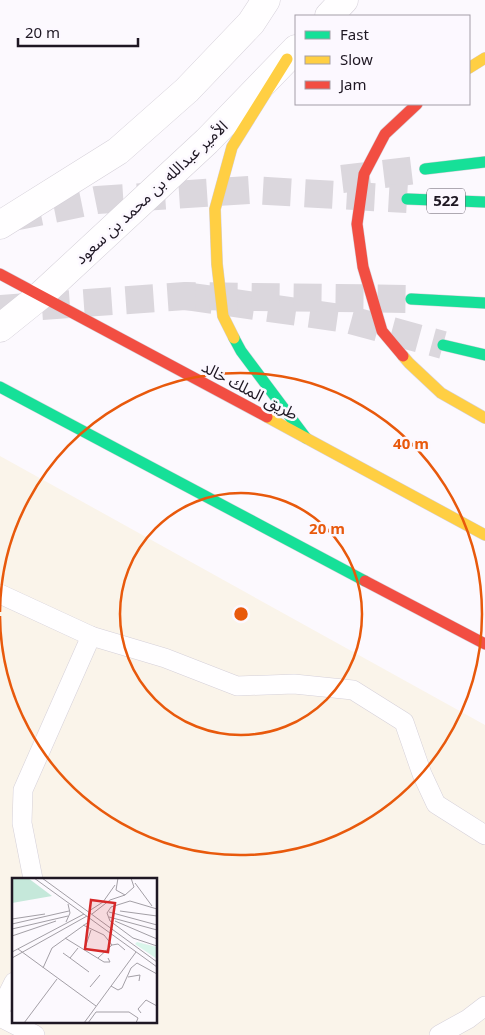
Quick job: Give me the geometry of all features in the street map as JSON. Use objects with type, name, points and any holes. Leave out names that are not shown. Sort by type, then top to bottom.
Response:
[{"type":"main road","points":[[292,54],[232,148],[215,209],[217,264],[223,316],[241,351],[306,438]]},
{"type":"main road","points":[[470,67],[485,58]]},
{"type":"main road","points":[[416,105],[385,134],[364,174],[357,224],[363,267],[382,331],[409,364],[441,393],[485,418]]},
{"type":"main road","points":[[425,169],[485,162]]},
{"type":"main road","name":"522","points":[[407,199],[485,202]]},
{"type":"main road","name":"طريق الملك خالد","points":[[0,274],[485,535]]},
{"type":"main road","points":[[411,299],[485,303]]},
{"type":"main road","points":[[443,345],[485,355]]},
{"type":"main road","points":[[0,386],[485,644]]},
{"type":"street","points":[[0,225],[118,151],[187,90],[251,23],[266,0]]},
{"type":"street","points":[[329,15],[344,0]]},
{"type":"street","name":"الأمير عبدالله بن محمد بن سعود","points":[[0,328],[41,295],[207,141],[292,54]]},
{"type":"lane","points":[[0,594],[91,636],[165,658],[236,686],[294,684],[353,690],[404,722],[422,774],[436,804],[485,835]]},
{"type":"lane","points":[[34,878],[22,822],[23,790],[91,636]]},
{"type":"lane","points":[[0,1010],[12,986]]},
{"type":"lane","points":[[439,1035],[468,1019],[485,1006]]},
{"type":"lane","points":[[0,1017],[35,1035]]},
{"type":"shaded area","points":[[0,456],[485,725],[485,1035],[0,1035]]},
{"type":"tunnel","points":[[342,179],[425,169]]},
{"type":"tunnel","points":[[13,217],[97,200],[249,190],[407,199]]},
{"type":"tunnel","points":[[185,296],[347,319],[443,345]]},
{"type":"tunnel","points":[[0,309],[185,296],[411,299]]},
{"type":"traffic: fast","points":[[425,169],[485,162]]},
{"type":"traffic: fast","points":[[407,199],[485,202]]},
{"type":"traffic: fast","points":[[411,299],[485,303]]},
{"type":"traffic: fast","points":[[234,338],[241,351],[306,438]]},
{"type":"traffic: fast","points":[[443,345],[485,355]]},
{"type":"traffic: fast","points":[[0,387],[365,581]]},
{"type":"traffic: slow","points":[[470,67],[485,58]]},
{"type":"traffic: slow","points":[[234,338],[223,316],[217,264],[215,209],[232,147],[287,59]]},
{"type":"traffic: slow","points":[[403,356],[441,393],[485,418]]},
{"type":"traffic: slow","points":[[267,417],[485,535]]},
{"type":"traffic: jam","points":[[403,356],[382,331],[363,267],[357,224],[364,174],[385,134],[416,105]]},
{"type":"traffic: jam","points":[[0,274],[267,417]]},
{"type":"traffic: jam","points":[[365,581],[485,644]]}]
